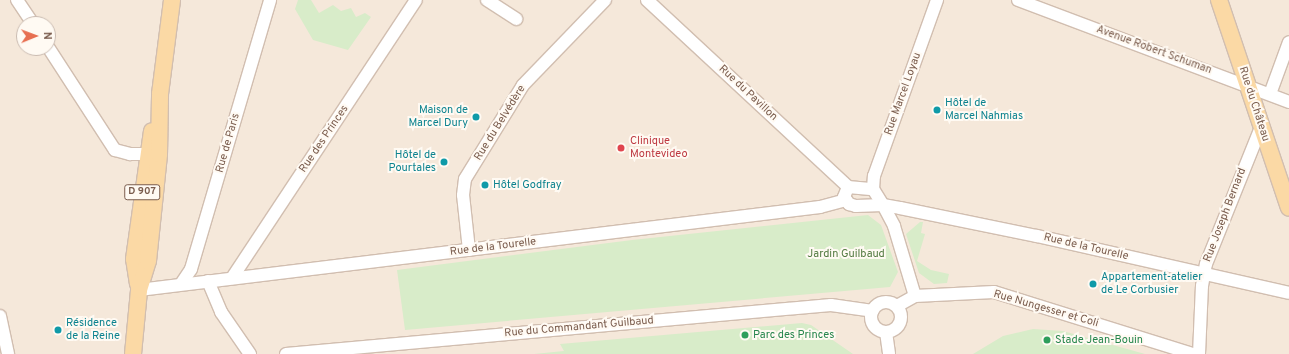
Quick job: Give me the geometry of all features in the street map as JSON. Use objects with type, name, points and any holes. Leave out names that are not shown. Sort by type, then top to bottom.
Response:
[{"type":"main road","name":"D 907","points":[[133,354],[139,290],[148,261],[153,154],[172,0]]},
{"type":"main road","name":"Rue du Château","points":[[1219,0],[1246,86],[1289,208]]},
{"type":"street","points":[[17,0],[28,16]]},
{"type":"street","name":"Rue de Paris","points":[[181,284],[191,269],[270,0]]},
{"type":"street","name":"Rue des Princes","points":[[232,278],[416,0]]},
{"type":"street","points":[[487,0],[516,19]]},
{"type":"street","name":"Rue du Belvédère","points":[[469,250],[463,195],[465,179],[523,85],[605,0]]},
{"type":"street","name":"Rue du Pavillon","points":[[648,0],[848,187]]},
{"type":"street","name":"Rue Marcel Loyau","points":[[873,189],[874,176],[937,0]]},
{"type":"street","name":"Avenue Robert Schuman","points":[[1018,0],[1289,102]]},
{"type":"street","points":[[1270,94],[1289,42]]},
{"type":"street","points":[[53,56],[115,150],[125,154],[153,154]]},
{"type":"street","name":"Rue Joseph Bernard","points":[[1199,354],[1204,274],[1261,127]]},
{"type":"street","points":[[846,200],[844,197],[848,187],[873,189],[894,226],[914,296]]},
{"type":"street","name":"Rue de la Tourelle","points":[[139,290],[820,207],[846,200],[856,206],[883,205],[1037,236],[1289,293]]},
{"type":"street","points":[[208,281],[221,312],[250,354]]},
{"type":"street","name":"Rue Nungesser et Coli","points":[[897,306],[914,296],[994,292],[1194,354]]},
{"type":"street","points":[[884,302],[897,306],[901,315],[899,325],[886,332],[874,325],[873,311],[884,302]]},
{"type":"street","name":"Rue du Commandant Guilbaud","points":[[286,354],[831,305],[873,311]]},
{"type":"street","points":[[0,316],[8,354]]},
{"type":"street","points":[[886,332],[889,354]]},
{"type":"shaded area","points":[[0,0],[1289,0],[1289,354],[0,354]]},
{"type":"green space","points":[[298,0],[311,0],[319,13],[333,5],[341,11],[351,8],[356,17],[365,13],[371,17],[348,50],[313,40],[295,9]]},
{"type":"green space","name":"Jardin Guilbaud","points":[[868,215],[881,225],[898,272],[890,287],[405,330],[397,270],[632,240]]},
{"type":"green space","points":[[920,222],[923,222],[921,233],[925,234],[917,261],[931,270],[949,274],[947,283],[934,284],[919,273],[906,234]]},
{"type":"green space","name":"Parc des Princes","points":[[802,323],[811,325],[853,354],[534,354],[564,351],[560,344]]},
{"type":"green space","name":"Stade Jean-Bouin","points":[[1033,329],[1063,331],[1145,354],[973,354],[1003,336]]},
{"type":"place","name":"Hôtel de Marcel Nahmias","points":[[937,110]]},
{"type":"place","name":"Maison de Marcel Dury","points":[[476,117]]},
{"type":"place","name":"Clinique Montevideo","points":[[621,148]]},
{"type":"place","name":"Hôtel de Pourtales","points":[[444,162]]},
{"type":"place","name":"Hôtel Godfray","points":[[485,185]]},
{"type":"place","name":"Appartement-atelier de Le Corbusier","points":[[1093,284]]},
{"type":"place","name":"Résidence de la Reine","points":[[58,330]]},
{"type":"place","name":"Parc des Princes","points":[[745,335]]},
{"type":"place","name":"Stade Jean-Bouin","points":[[1047,340]]}]
